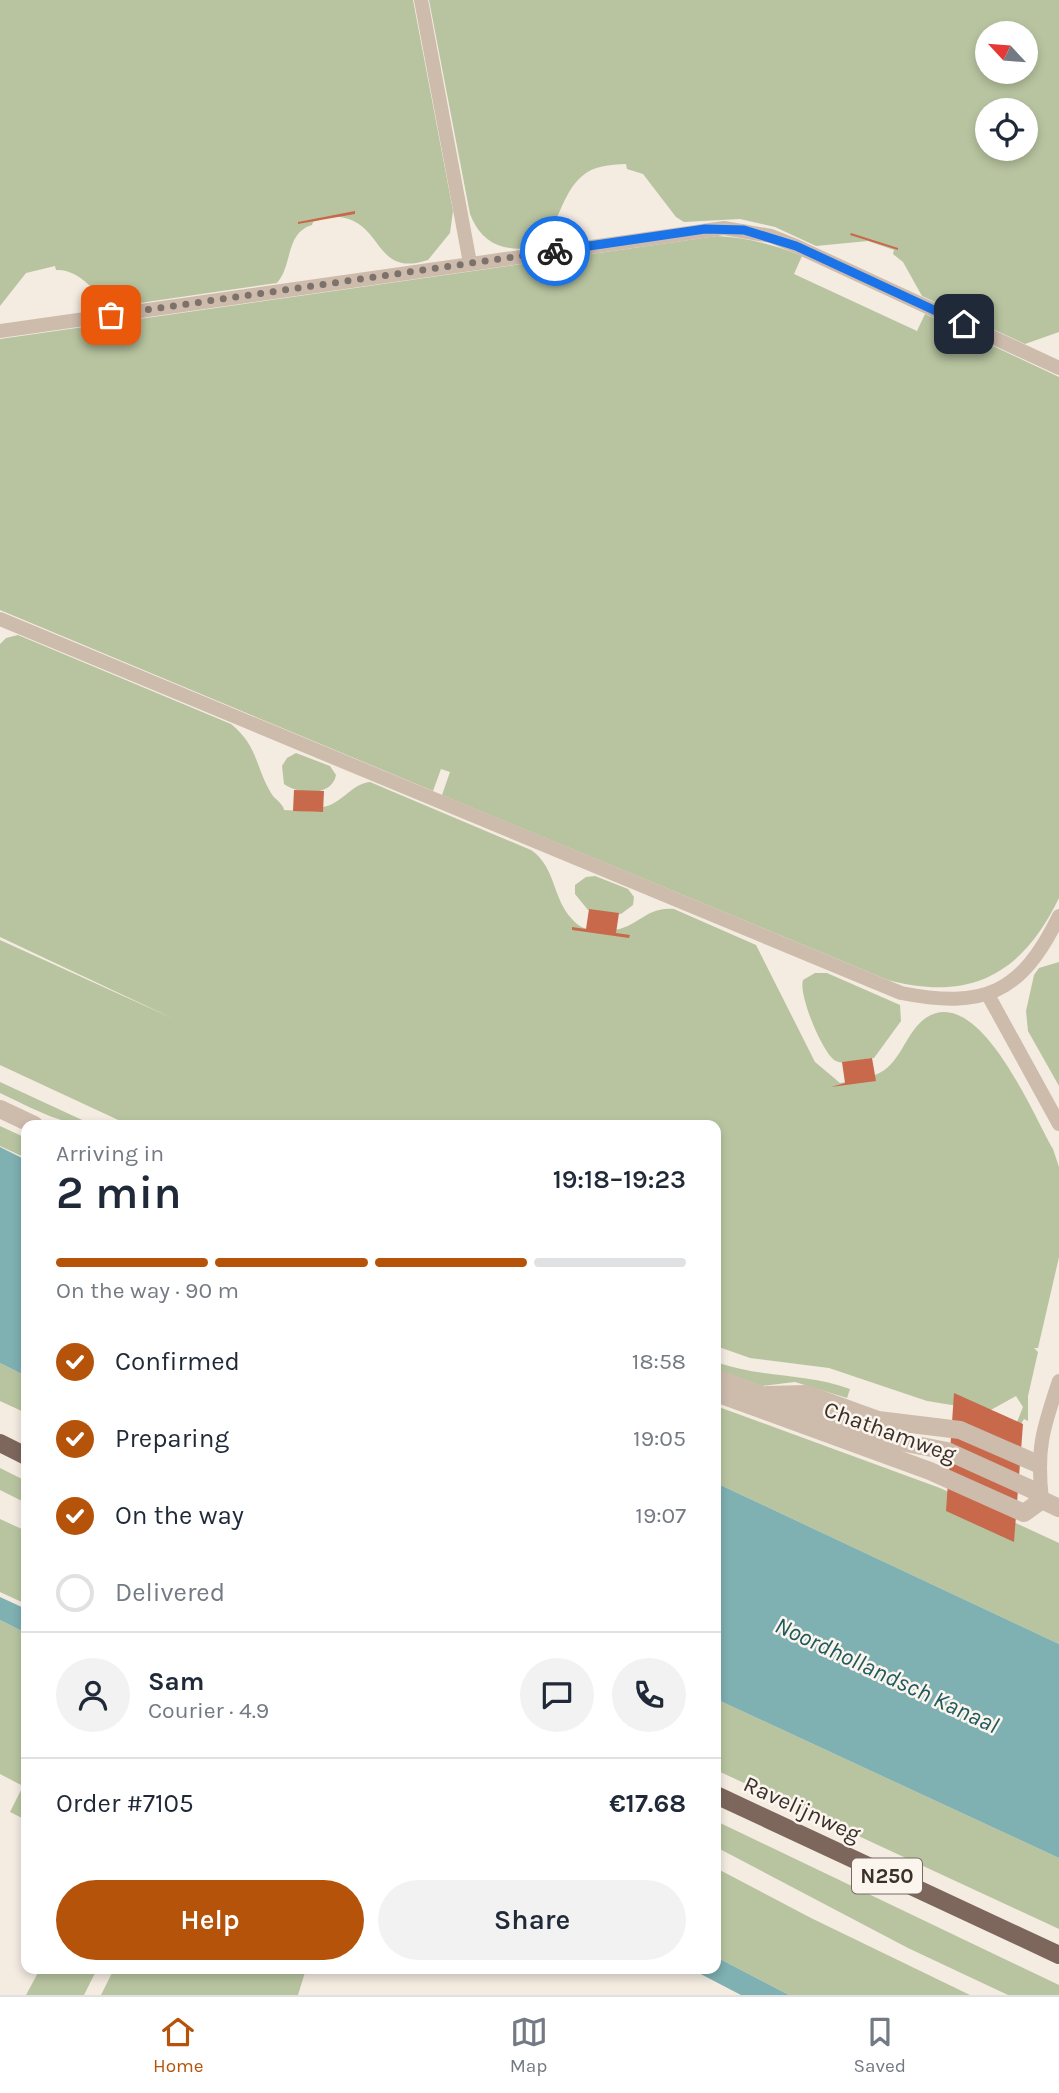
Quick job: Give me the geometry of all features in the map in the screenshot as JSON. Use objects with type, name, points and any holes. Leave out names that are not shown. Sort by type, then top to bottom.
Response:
[{"type":"main road","points":[[0,1443],[21,1454]]},
{"type":"main road","name":"Ravelijnweg","points":[[721,1797],[1059,1955]]},
{"type":"street","points":[[0,1109],[23,1120]]},
{"type":"street","name":"Chathamweg","points":[[721,1380],[870,1436],[947,1451],[1033,1490],[1042,1500],[1059,1508]]},
{"type":"street","name":"Chathamweg","points":[[763,1396],[806,1394],[878,1420],[960,1430],[1038,1464]]},
{"type":"street","name":"Chathamweg","points":[[721,1395],[930,1471],[1024,1513],[1042,1500]]},
{"type":"lane","points":[[421,0],[470,263]]},
{"type":"lane","points":[[0,331],[705,229],[744,230],[796,246],[1059,368]]},
{"type":"lane","points":[[0,619],[887,989],[937,1001],[970,1000],[988,995],[1016,978],[1036,955],[1059,916]]},
{"type":"lane","points":[[988,995],[1059,1124]]},
{"type":"lane","points":[[1042,1500],[1038,1464],[1040,1439],[1059,1381]]},
{"type":"green space","points":[[0,0],[413,0],[453,211],[450,233],[428,260],[411,264],[398,262],[388,256],[365,229],[354,221],[330,217],[313,222],[297,235],[277,283],[119,306],[74,274],[56,270],[55,266],[26,273],[0,306]]},
{"type":"green space","points":[[429,0],[1059,0],[1059,332],[1025,344],[922,296],[903,262],[893,254],[894,250],[868,241],[816,246],[775,227],[740,219],[684,222],[676,217],[643,174],[627,169],[626,164],[596,168],[581,177],[572,188],[553,226],[536,245],[522,249],[504,247],[492,242],[475,225],[470,214]]},
{"type":"green space","points":[[717,236],[760,242],[802,256],[794,274],[917,331],[925,314],[1059,377],[1059,898],[1028,946],[1011,963],[991,976],[969,984],[945,987],[918,986],[888,980],[442,795],[450,772],[441,769],[433,791],[0,610],[0,339]]},
{"type":"green space","points":[[18,635],[231,724],[251,748],[271,793],[284,810],[323,812],[323,807],[336,802],[357,786],[370,782],[531,850],[545,865],[566,911],[582,927],[609,931],[620,929],[653,912],[674,909],[756,945],[815,1062],[840,1083],[875,1078],[875,1075],[896,1058],[923,1020],[943,1012],[963,1018],[983,1033],[1017,1082],[1053,1149],[1059,1167],[1059,1257],[1038,1348],[1034,1348],[1038,1352],[1028,1396],[1028,1421],[1024,1419],[1021,1424],[1017,1422],[1023,1407],[1016,1396],[989,1411],[927,1401],[829,1368],[750,1358],[721,1348],[721,1120],[118,1120],[0,1065],[0,940],[174,1019],[0,937],[0,644],[6,638]]},
{"type":"green space","points":[[296,753],[330,766],[336,775],[333,782],[314,792],[290,788],[284,784],[282,766],[287,758]]},
{"type":"green space","points":[[595,876],[628,889],[634,897],[633,905],[621,914],[588,910],[575,894],[575,885],[586,877]]},
{"type":"green space","points":[[1059,962],[1059,1086],[1028,1031],[1026,1011],[1034,975],[1039,968]]},
{"type":"green space","points":[[815,973],[827,973],[900,1005],[901,1021],[874,1058],[840,1062],[825,1048],[808,1010],[802,987],[803,980]]},
{"type":"green space","points":[[0,1082],[82,1120],[57,1119],[0,1093]]},
{"type":"green space","points":[[0,1126],[21,1136],[21,1156],[0,1146]]},
{"type":"green space","points":[[0,1363],[21,1374],[21,1411],[0,1401]]},
{"type":"green space","points":[[721,1363],[749,1371],[817,1380],[850,1389],[847,1398],[795,1382],[762,1386],[721,1371]]},
{"type":"green space","points":[[721,1408],[940,1488],[1059,1543],[1059,1644],[721,1485]]},
{"type":"green space","points":[[0,1468],[21,1478],[21,1500],[0,1490]]},
{"type":"green space","points":[[0,1519],[21,1529],[21,1602],[0,1592]]},
{"type":"green space","points":[[0,1620],[21,1630],[21,1785],[0,1774]]},
{"type":"green space","points":[[721,1701],[1059,1858],[1059,1929],[721,1772]]},
{"type":"green space","points":[[21,1790],[21,1818],[10,1812]]},
{"type":"green space","points":[[721,1823],[1059,1985],[1059,1995],[1008,1995],[908,1948],[721,1850]]},
{"type":"green space","points":[[721,1871],[811,1918],[970,1995],[789,1995],[721,1960]]},
{"type":"green space","points":[[37,1974],[94,1974],[84,1995],[26,1995]]},
{"type":"green space","points":[[112,1974],[304,1974],[298,1995],[101,1995]]},
{"type":"water","points":[[0,1147],[21,1158],[21,1374],[0,1363]]},
{"type":"water","name":"Noordhollandsch Kanaal","points":[[721,1485],[1059,1644],[1059,1858],[721,1701]]},
{"type":"water","points":[[0,1597],[21,1607],[21,1630],[0,1620]]},
{"type":"water","points":[[721,1960],[789,1995],[741,1995],[701,1974],[721,1974]]},
{"type":"building","points":[[355,211],[355,214],[298,224],[298,222]]},
{"type":"building","points":[[851,233],[898,248],[898,250],[850,235]]},
{"type":"building","points":[[294,790],[324,791],[323,812],[293,811]]},
{"type":"building","points":[[589,909],[619,913],[616,933],[630,935],[629,938],[572,930],[572,927],[586,929]]},
{"type":"building","points":[[872,1058],[876,1081],[831,1087],[845,1083],[842,1062]]},
{"type":"building","points":[[954,1393],[1023,1424],[1014,1542],[946,1511]]},
{"type":"way so far","points":[[111,315],[555,251]]},
{"type":"route","points":[[555,251],[705,229],[744,230],[771,236],[796,246],[964,324]]}]
